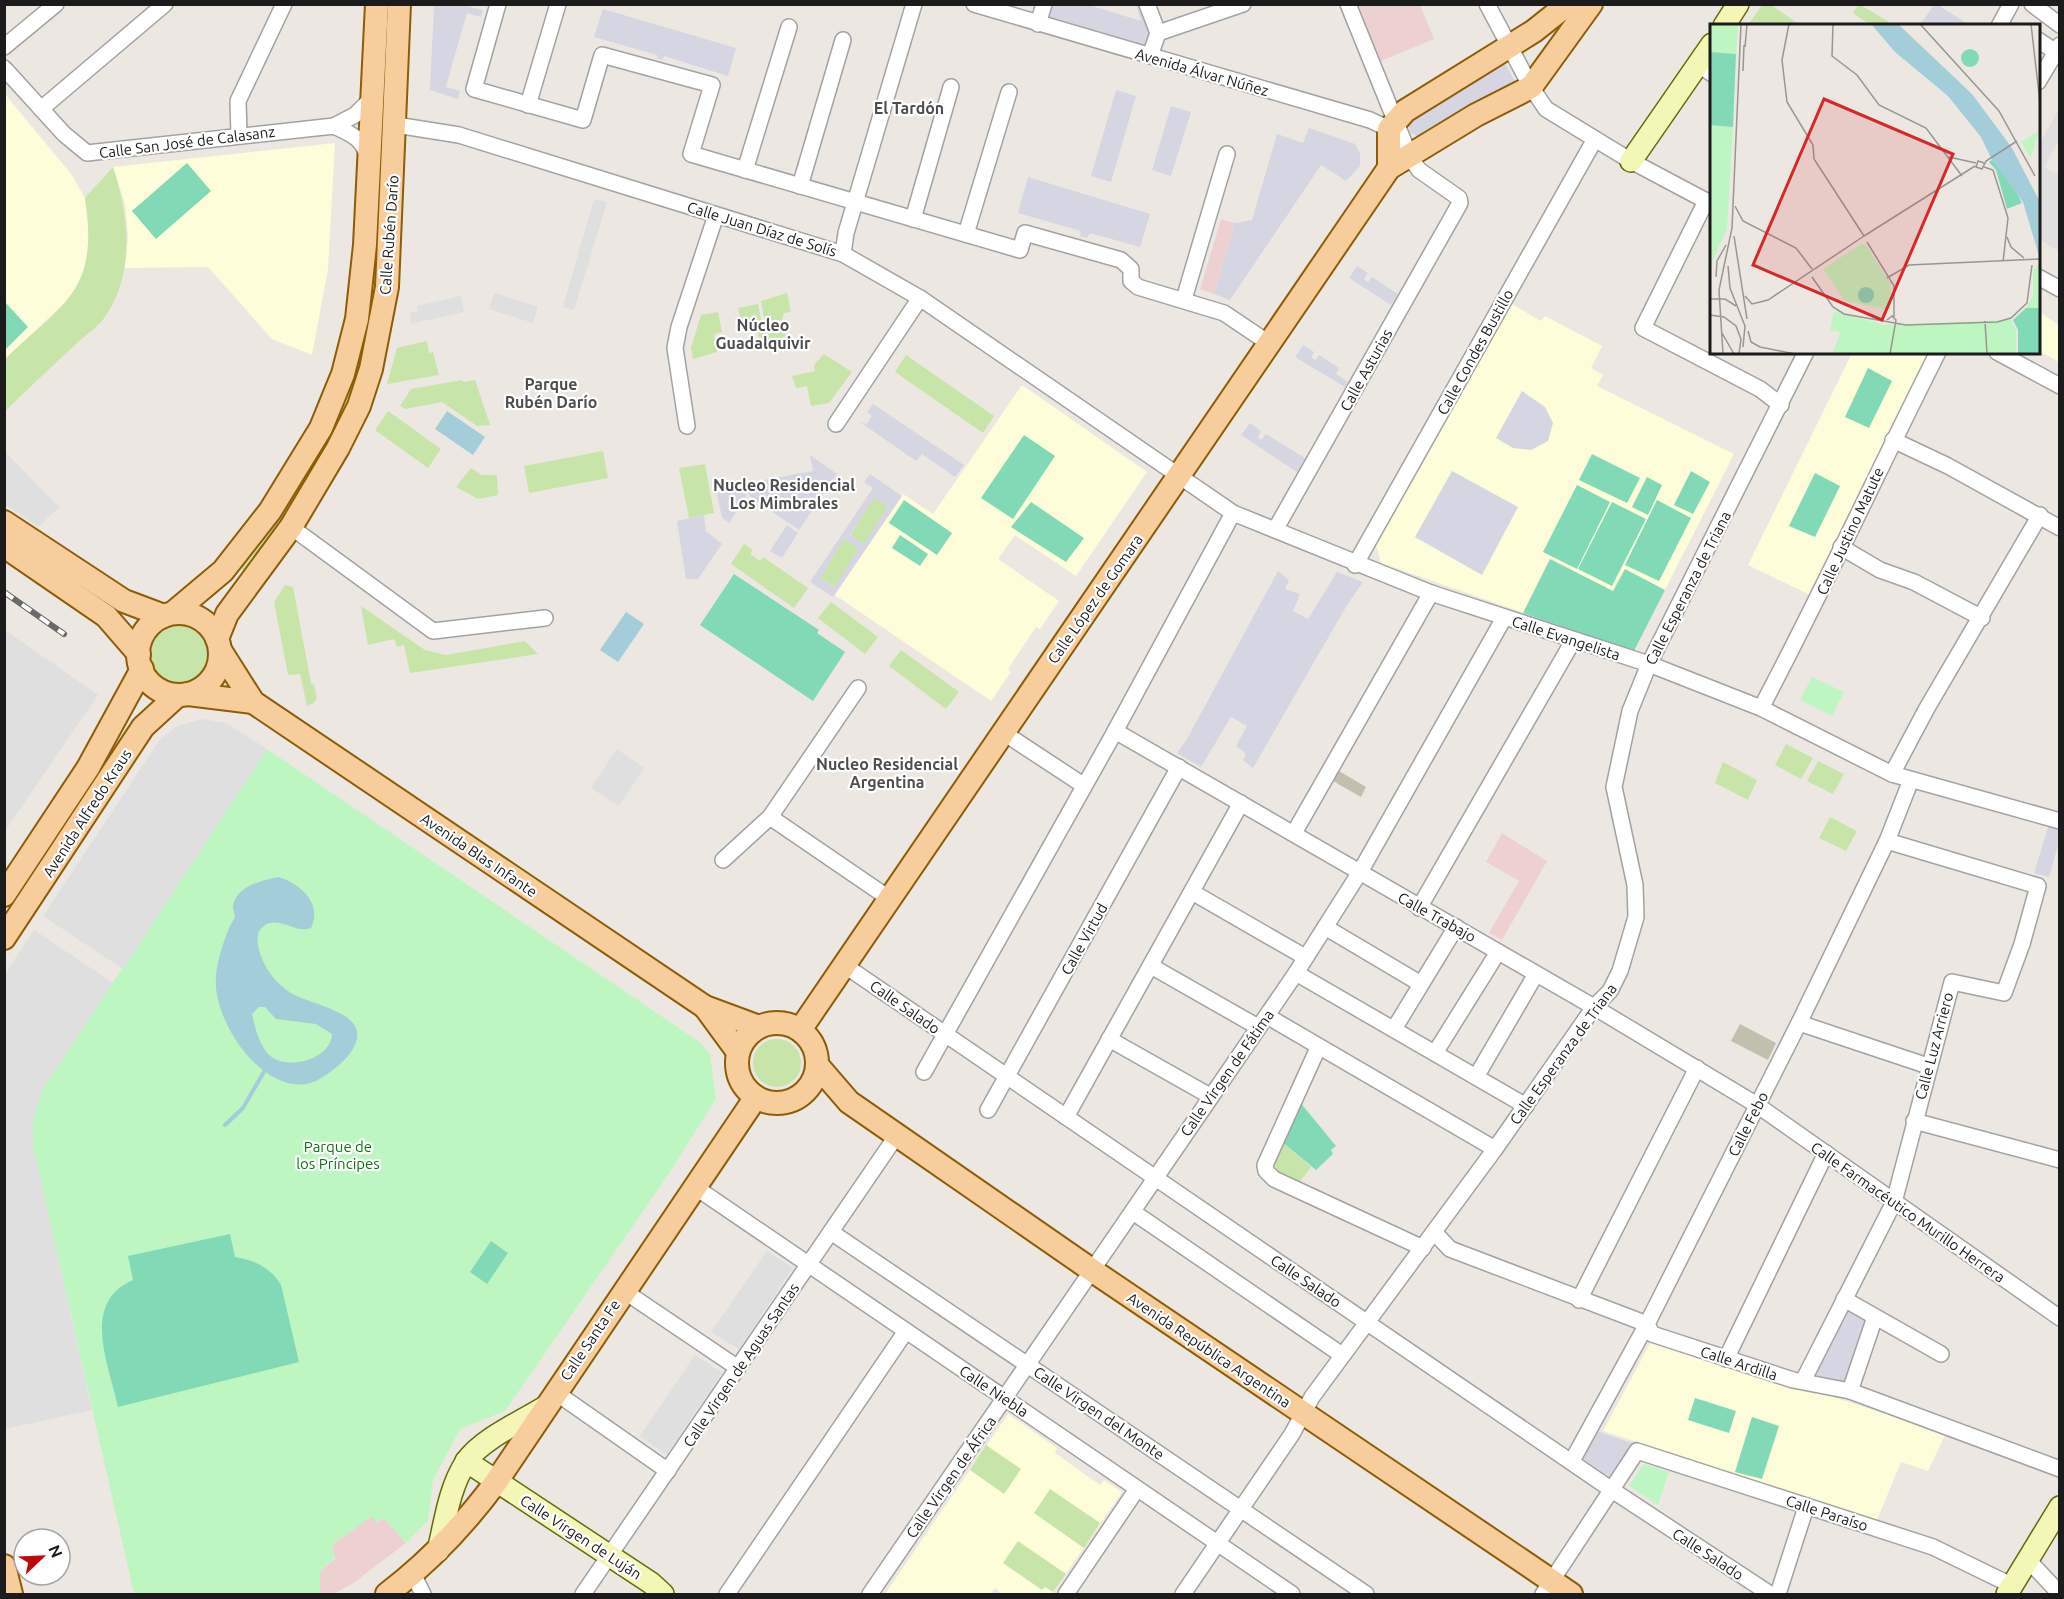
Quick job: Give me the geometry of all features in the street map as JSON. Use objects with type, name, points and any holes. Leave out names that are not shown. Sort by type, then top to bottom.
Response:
[{"type":"main road","name":"Calle Rubén Darío","points":[[169,615],[200,593],[229,564],[270,511],[321,428],[343,374],[357,319],[370,170],[377,4]]},
{"type":"main road","name":"Calle Rubén Darío","points":[[219,644],[227,614],[240,593],[291,527],[338,448],[359,406],[371,369],[387,286],[396,125],[399,4]]},
{"type":"main road","points":[[1389,168],[1395,128],[1414,105],[1509,47],[1568,4]]},
{"type":"main road","points":[[1389,168],[1530,85],[1591,4]]},
{"type":"main road","points":[[1725,24],[1738,4]]},
{"type":"main road","points":[[1631,161],[1705,69],[1710,52]]},
{"type":"main road","name":"Calle López de Gomara","points":[[800,1030],[1389,168]]},
{"type":"main road","points":[[4,522],[123,601],[169,615],[200,618],[210,627],[253,702]]},
{"type":"main road","points":[[4,546],[106,616],[156,687],[183,694],[253,702]]},
{"type":"main road","points":[[140,662],[145,631],[169,615]]},
{"type":"main road","points":[[183,694],[208,683],[219,662],[219,644]]},
{"type":"main road","name":"Avenida Alfredo Kraus","points":[[4,895],[88,768],[140,662]]},
{"type":"main road","name":"Avenida Alfredo Kraus","points":[[4,938],[143,728],[183,694]]},
{"type":"main road","name":"Avenida Blas Infante","points":[[253,702],[705,1007],[759,1027]]},
{"type":"main road","name":"Avenida Blas Infante","points":[[705,1007],[738,1052]]},
{"type":"main road","points":[[772,1023],[787,1024],[800,1030],[809,1039],[815,1052],[817,1065],[808,1088],[799,1096],[785,1102],[770,1102],[756,1097],[740,1077],[738,1052],[746,1037],[759,1027],[772,1023]]},
{"type":"main road","name":"Avenida República Argentina","points":[[817,1065],[849,1102],[1303,1413],[1547,1588],[1571,1594]]},
{"type":"main road","name":"Avenida República Argentina","points":[[799,1096],[849,1102]]},
{"type":"main road","name":"Calle Santa Fe","points":[[387,1594],[418,1584],[438,1551],[473,1513],[756,1097]]},
{"type":"main road","points":[[438,1551],[455,1486],[466,1461],[550,1399]]},
{"type":"main road","name":"Calle Virgen de Luján","points":[[466,1461],[651,1583],[663,1594]]},
{"type":"main road","points":[[2018,1583],[2060,1507]]},
{"type":"main road","points":[[4,1566],[11,1594]]},
{"type":"street","points":[[4,47],[56,4]]},
{"type":"street","points":[[41,109],[165,4]]},
{"type":"street","points":[[239,135],[238,100],[284,4]]},
{"type":"street","points":[[498,4],[474,89],[583,120],[602,55],[712,85],[691,154],[1020,250],[1025,232],[1120,260],[1138,286],[1184,298],[1224,313],[1270,344]]},
{"type":"street","points":[[528,105],[558,4]]},
{"type":"street","points":[[843,254],[855,202],[914,4]]},
{"type":"street","name":"Avenida Álvar Núñez","points":[[974,4],[1395,128],[1418,152],[1419,170],[1459,198],[1458,210]]},
{"type":"street","points":[[1038,24],[1044,4]]},
{"type":"street","points":[[1147,4],[1158,33],[1150,56]]},
{"type":"street","points":[[1158,33],[1221,8],[1243,4]]},
{"type":"street","points":[[1348,4],[1395,128]]},
{"type":"street","points":[[1487,4],[1530,85],[1546,109],[1631,161],[1709,202],[1644,325],[1646,331],[1760,390],[1781,405]]},
{"type":"street","points":[[1530,85],[1542,56],[1579,4]]},
{"type":"street","points":[[2036,5],[2060,25]]},
{"type":"street","points":[[745,170],[789,27]]},
{"type":"street","points":[[800,186],[843,40]]},
{"type":"street","points":[[2040,41],[2058,49],[2040,79]]},
{"type":"street","name":"Calle San José de Calasanz","points":[[4,68],[64,134],[87,153],[334,126]]},
{"type":"street","points":[[334,126],[355,115],[398,71]]},
{"type":"street","points":[[913,219],[951,87]]},
{"type":"street","points":[[966,234],[1009,92]]},
{"type":"street","points":[[334,126],[357,136],[365,148],[370,170],[386,156],[396,125]]},
{"type":"street","name":"Calle Juan Díaz de Solís","points":[[396,125],[459,135],[843,254],[920,298],[1179,478]]},
{"type":"street","name":"Calle Condes Bustillo","points":[[1355,565],[1595,139]]},
{"type":"street","points":[[1184,298],[1227,154]]},
{"type":"street","name":"Calle Asturias","points":[[1275,530],[1458,210]]},
{"type":"street","points":[[687,426],[675,348],[679,327],[716,214]]},
{"type":"street","points":[[2040,278],[2060,289]]},
{"type":"street","points":[[836,424],[920,298]]},
{"type":"street","name":"Calle Esperanza de Triana","points":[[1183,1594],[1292,1434],[1303,1413],[1342,1355],[1495,1149],[1594,1007],[1610,991],[1620,971],[1636,917],[1635,885],[1614,787],[1630,711],[1649,664],[1805,354]]},
{"type":"street","name":"Calle Justino Matute","points":[[1761,708],[1808,619],[1893,440],[1937,354]]},
{"type":"street","points":[[2001,354],[2060,386]]},
{"type":"street","points":[[1893,440],[1948,466],[2060,528]]},
{"type":"street","name":"Calle Evangelista","points":[[1179,478],[1233,513],[1355,565],[1504,618],[1649,664],[1761,708],[1892,774],[2060,821]]},
{"type":"street","points":[[924,1072],[1115,731],[1233,513]]},
{"type":"street","points":[[1892,774],[1927,708],[1982,618],[2040,515]]},
{"type":"street","points":[[291,527],[433,632],[545,618]]},
{"type":"street","points":[[1841,547],[1880,570],[1914,582],[1982,618]]},
{"type":"street","points":[[1294,833],[1431,593]]},
{"type":"street","name":"Calle Virgen de Fátima","points":[[1093,1271],[1210,1096],[1296,973],[1360,872],[1504,618]]},
{"type":"street","points":[[1419,909],[1573,641]]},
{"type":"street","points":[[723,860],[770,817],[858,688]]},
{"type":"street","name":"Calle Trabajo","points":[[1115,731],[1294,833],[1419,909],[1456,927],[1594,1007],[1757,1105]]},
{"type":"street","points":[[1004,733],[1083,785]]},
{"type":"street","name":"Calle Virtud","points":[[988,1110],[1179,768]]},
{"type":"street","name":"Calle Febo","points":[[1572,1461],[1647,1324],[1799,1023],[1887,841],[1911,780]]},
{"type":"street","points":[[1066,1117],[1241,803]]},
{"type":"street","points":[[770,817],[890,898]]},
{"type":"street","name":"Calle Luz Arriero","points":[[1803,1381],[1893,1202],[1952,982],[2004,993],[2022,945],[2038,886],[1887,841]]},
{"type":"street","points":[[1192,892],[1305,957]]},
{"type":"street","points":[[1325,927],[1421,984]]},
{"type":"street","points":[[1394,1029],[1456,927]]},
{"type":"street","points":[[1435,1053],[1498,952]]},
{"type":"street","name":"Calle Salado","points":[[844,965],[1612,1490],[1770,1594]]},
{"type":"street","points":[[1151,966],[1318,1048],[1495,1149]]},
{"type":"street","points":[[1296,973],[1526,1106]]},
{"type":"street","points":[[1476,1077],[1536,974]]},
{"type":"street","points":[[1799,1023],[1928,1066]]},
{"type":"street","points":[[1109,1039],[1210,1096]]},
{"type":"street","points":[[1318,1048],[1265,1165],[1266,1171],[1274,1179],[1423,1248]]},
{"type":"street","points":[[1579,1300],[1697,1068]]},
{"type":"street","name":"Calle Farmacéutico Murillo Herrera","points":[[1757,1105],[2060,1318]]},
{"type":"street","points":[[1914,1120],[2060,1160]]},
{"type":"street","name":"Calle Virgen de Aguas Santas","points":[[583,1594],[897,1135]]},
{"type":"street","points":[[1726,1359],[1826,1153]]},
{"type":"street","name":"Calle Niebla","points":[[695,1187],[1292,1594]]},
{"type":"street","points":[[1132,1212],[1342,1355]]},
{"type":"street","name":"Calle Virgen del Monte","points":[[831,1232],[1366,1594]]},
{"type":"street","name":"Calle Ardilla","points":[[1434,1232],[1450,1250],[1647,1324],[1652,1334],[1726,1359],[1803,1381],[1850,1391],[2060,1469]]},
{"type":"street","name":"Calle Virgen de África","points":[[870,1594],[1093,1271]]},
{"type":"street","points":[[624,1291],[738,1368]]},
{"type":"street","points":[[1844,1299],[1941,1354]]},
{"type":"street","points":[[1850,1391],[1875,1317]]},
{"type":"street","points":[[727,1594],[906,1331]]},
{"type":"street","points":[[550,1399],[668,1471]]},
{"type":"street","name":"Calle Paraíso","points":[[1612,1490],[1637,1451],[1933,1548],[2018,1583]]},
{"type":"street","points":[[1066,1594],[1137,1489]]},
{"type":"street","points":[[1547,1588],[1612,1490]]},
{"type":"street","points":[[1778,1594],[1806,1507]]},
{"type":"street","points":[[2018,1583],[2060,1594]]},
{"type":"shaded area","points":[[434,5],[463,5],[483,10],[481,17],[467,13],[450,72],[446,87],[460,91],[458,99],[430,90]]},
{"type":"shaded area","points":[[1052,5],[1089,5],[1141,21],[1136,5],[1141,5],[1150,37],[1144,46],[1052,19],[1048,16]]},
{"type":"shaded area","points":[[1358,5],[1420,5],[1434,39],[1381,61]]},
{"type":"shaded area","points":[[1934,5],[1942,5],[1941,7],[1965,22],[1964,24],[1921,24]]},
{"type":"shaded area","points":[[603,9],[736,48],[728,76],[664,56],[662,60],[657,58],[657,55],[594,37]]},
{"type":"shaded area","points":[[1502,58],[1516,83],[1420,138],[1410,132],[1408,120]]},
{"type":"shaded area","points":[[1116,90],[1136,96],[1111,182],[1091,176]]},
{"type":"shaded area","points":[[5,94],[72,175],[85,198],[90,234],[86,267],[74,294],[5,359]]},
{"type":"shaded area","points":[[1171,106],[1191,112],[1171,176],[1152,170]]},
{"type":"shaded area","points":[[2059,109],[2059,140],[2044,167],[2059,175],[2059,251],[2040,240],[2040,143]]},
{"type":"shaded area","points":[[1309,128],[1355,144],[1360,153],[1360,166],[1346,181],[1321,165],[1230,300],[1214,294],[1235,223],[1252,220],[1277,134],[1303,143]]},
{"type":"shaded area","points":[[335,143],[328,269],[312,355],[272,339],[208,267],[124,268],[128,237],[125,204],[113,167]]},
{"type":"shaded area","points":[[1028,177],[1150,214],[1140,247],[1090,233],[1087,238],[1080,236],[1081,231],[1018,213]]},
{"type":"shaded area","points":[[594,199],[607,202],[574,310],[563,307]]},
{"type":"shaded area","points":[[1221,219],[1235,223],[1214,294],[1200,289]]},
{"type":"shaded area","points":[[1357,266],[1368,273],[1364,279],[1368,282],[1372,277],[1398,294],[1391,305],[1349,278]]},
{"type":"shaded area","points":[[494,293],[538,307],[533,323],[489,309]]},
{"type":"shaded area","points":[[461,296],[464,312],[411,324],[410,313],[417,312],[417,306]]},
{"type":"shaded area","points":[[1512,304],[1541,321],[1545,316],[1602,346],[1591,368],[1603,375],[1597,386],[1734,454],[1634,651],[1381,563],[1376,545]]},
{"type":"shaded area","points":[[2040,313],[2059,325],[2059,362],[2040,352]]},
{"type":"shaded area","points":[[1303,345],[1314,352],[1311,358],[1316,360],[1319,355],[1339,368],[1336,374],[1348,382],[1345,387],[1295,357]]},
{"type":"shaded area","points":[[1852,354],[1928,354],[1930,356],[1810,595],[1748,565]]},
{"type":"shaded area","points":[[1022,385],[1147,472],[1076,576],[1015,535],[998,559],[1059,601],[1040,629],[1036,627],[1008,669],[1011,672],[991,701],[835,595],[903,494],[933,514]]},
{"type":"shaded area","points":[[1522,391],[1545,407],[1553,423],[1548,441],[1531,450],[1513,448],[1496,438]]},
{"type":"shaded area","points":[[873,404],[964,465],[955,477],[922,454],[916,461],[860,422],[867,424],[872,416],[867,412]]},
{"type":"shaded area","points":[[1250,423],[1261,431],[1258,437],[1261,440],[1266,434],[1305,458],[1297,472],[1241,435]]},
{"type":"shaded area","points":[[4,451],[59,507],[38,527],[5,504]]},
{"type":"shaded area","points":[[810,455],[837,474],[799,530],[749,496],[747,483],[813,471]]},
{"type":"shaded area","points":[[1452,471],[1518,507],[1482,575],[1415,537]]},
{"type":"shaded area","points":[[870,474],[902,496],[833,597],[810,582],[873,488],[864,482]],"holes":[[[874,498],[888,506],[864,544],[850,535]],[[844,539],[859,548],[834,587],[820,578]]]},
{"type":"shaded area","points":[[744,484],[746,497],[729,523],[722,518],[716,489]]},
{"type":"shaded area","points":[[704,515],[706,531],[722,544],[698,579],[686,579],[677,521]]},
{"type":"shaded area","points":[[787,525],[798,533],[782,558],[770,551]]},
{"type":"shaded area","points":[[1278,571],[1289,580],[1285,589],[1300,594],[1293,611],[1308,619],[1337,572],[1363,582],[1347,605],[1253,768],[1243,760],[1246,754],[1236,746],[1247,726],[1231,717],[1201,767],[1177,753],[1187,739]]},
{"type":"shaded area","points":[[5,630],[98,695],[5,831]]},
{"type":"shaded area","points":[[201,719],[226,723],[267,749],[123,969],[43,916],[159,741],[175,727]]},
{"type":"shaded area","points":[[617,749],[644,768],[619,806],[591,788]]},
{"type":"shaded area","points":[[1339,771],[1366,787],[1361,797],[1333,781]]},
{"type":"shaded area","points":[[2049,824],[2059,827],[2059,842],[2049,877],[2034,873]]},
{"type":"shaded area","points":[[1502,833],[1547,861],[1502,940],[1489,933],[1519,881],[1486,862]]},
{"type":"shaded area","points":[[34,930],[113,983],[41,1091],[33,1119],[33,1146],[92,1410],[5,1429],[5,974]]},
{"type":"shaded area","points":[[1740,1024],[1776,1043],[1768,1060],[1731,1041]]},
{"type":"shaded area","points":[[767,1251],[793,1268],[739,1349],[711,1332]]},
{"type":"shaded area","points":[[1847,1307],[1866,1317],[1844,1384],[1813,1374]]},
{"type":"shaded area","points":[[1653,1338],[1946,1433],[1928,1471],[1901,1462],[1877,1520],[1603,1431]]},
{"type":"shaded area","points":[[695,1355],[722,1373],[666,1455],[640,1436]]},
{"type":"shaded area","points":[[1008,1414],[1057,1448],[1055,1453],[1100,1485],[1104,1480],[1122,1492],[1052,1594],[1002,1594],[995,1588],[991,1594],[885,1594]]},
{"type":"shaded area","points":[[1597,1431],[1635,1444],[1610,1477],[1583,1459]]},
{"type":"shaded area","points":[[372,1516],[384,1518],[406,1543],[352,1584],[333,1594],[320,1594],[320,1571],[335,1559],[332,1548],[334,1543]]},
{"type":"green space","points":[[1859,4],[1889,22],[1888,24],[1869,24],[1853,13]]},
{"type":"green space","points":[[1762,5],[1771,5],[1796,22],[1795,24],[1749,24]]},
{"type":"green space","points":[[187,163],[211,191],[156,239],[132,211]]},
{"type":"green space","points":[[113,167],[123,205],[127,243],[122,281],[115,299],[99,324],[5,411],[5,359],[61,307],[73,292],[82,275],[87,254],[88,229],[85,198]]},
{"type":"green space","points":[[380,177],[385,178],[374,323],[341,425],[272,537],[245,571],[239,568],[323,443]]},
{"type":"green space","points":[[787,293],[791,312],[784,313],[782,320],[765,323],[761,301]]},
{"type":"green space","points":[[5,302],[28,327],[5,350]]},
{"type":"green space","points":[[758,304],[762,324],[742,328],[738,308]]},
{"type":"green space","points":[[718,312],[722,332],[714,334],[717,352],[693,359],[691,348],[701,315]]},
{"type":"green space","points":[[783,323],[786,337],[760,342],[757,328]]},
{"type":"green space","points":[[427,341],[429,353],[433,352],[439,375],[387,384],[397,348]]},
{"type":"green space","points":[[824,354],[852,372],[829,403],[811,406],[807,386],[796,388],[792,376],[815,371],[814,365]]},
{"type":"green space","points":[[906,355],[994,416],[983,433],[895,372]]},
{"type":"green space","points":[[1868,368],[1892,381],[1869,428],[1845,417]]},
{"type":"green space","points":[[462,380],[463,382],[475,380],[490,425],[477,426],[442,402],[405,409],[400,406],[411,389]]},
{"type":"green space","points":[[388,411],[441,449],[428,468],[375,430]]},
{"type":"green space","points":[[1024,435],[1055,456],[1013,519],[981,498]]},
{"type":"green space","points":[[603,451],[608,478],[529,493],[524,466]]},
{"type":"green space","points":[[1592,454],[1640,478],[1627,503],[1579,480]]},
{"type":"green space","points":[[705,464],[714,513],[689,518],[679,468]]},
{"type":"green space","points":[[471,468],[482,475],[497,475],[498,495],[478,499],[456,487]]},
{"type":"green space","points":[[1691,471],[1710,482],[1693,514],[1674,505]]},
{"type":"green space","points":[[1815,473],[1840,486],[1815,537],[1789,526]]},
{"type":"green space","points":[[1647,477],[1662,485],[1648,515],[1632,507]]},
{"type":"green space","points":[[1577,485],[1610,502],[1577,569],[1543,552]]},
{"type":"green space","points":[[874,497],[888,506],[864,545],[850,536]]},
{"type":"green space","points":[[904,500],[952,533],[937,555],[889,523]]},
{"type":"green space","points":[[1657,500],[1691,518],[1659,581],[1625,565]]},
{"type":"green space","points":[[1031,502],[1084,538],[1066,562],[1011,527]]},
{"type":"green space","points":[[1612,502],[1646,519],[1612,586],[1578,569]]},
{"type":"green space","points":[[900,535],[928,554],[920,566],[892,548]]},
{"type":"green space","points":[[844,539],[859,548],[835,587],[820,578]]},
{"type":"green space","points":[[744,544],[753,550],[750,554],[760,561],[763,557],[808,588],[794,608],[731,564]]},
{"type":"green space","points":[[1550,559],[1613,591],[1625,569],[1665,590],[1634,651],[1523,613]]},
{"type":"green space","points":[[734,574],[819,630],[817,633],[845,652],[813,701],[700,625]]},
{"type":"green space","points":[[285,585],[293,587],[311,683],[314,685],[317,698],[314,703],[307,706],[300,674],[288,675],[274,602]]},
{"type":"green space","points":[[831,602],[878,637],[865,654],[818,618]]},
{"type":"green space","points":[[361,606],[425,650],[446,655],[525,641],[538,654],[410,673],[404,645],[397,647],[394,639],[368,645]]},
{"type":"green space","points":[[178,622],[190,624],[201,631],[208,642],[210,654],[208,666],[201,677],[190,684],[178,686],[166,684],[155,677],[148,666],[146,654],[148,642],[155,631],[166,624]]},
{"type":"green space","points":[[901,650],[959,692],[946,709],[889,666]]},
{"type":"green space","points":[[1812,677],[1844,692],[1832,716],[1800,700]]},
{"type":"green space","points":[[1786,744],[1813,758],[1801,779],[1775,765]]},
{"type":"green space","name":"Parque de los Príncipes","points":[[267,749],[701,1043],[710,1055],[716,1099],[668,1175],[505,1411],[460,1429],[433,1480],[428,1520],[406,1543],[384,1518],[377,1523],[372,1516],[334,1543],[332,1548],[335,1558],[320,1571],[320,1594],[134,1594],[33,1146],[33,1119],[41,1091]]},
{"type":"green space","points":[[1818,761],[1844,774],[1833,794],[1807,781]]},
{"type":"green space","points":[[1723,762],[1757,780],[1748,800],[1715,783]]},
{"type":"green space","points":[[1830,817],[1857,831],[1846,851],[1819,838]]},
{"type":"green space","points":[[772,1039],[782,1039],[794,1046],[801,1058],[801,1068],[794,1080],[782,1087],[772,1087],[757,1076],[753,1068],[753,1058],[764,1043]]},
{"type":"green space","points":[[1299,1101],[1336,1146],[1331,1150],[1333,1154],[1316,1170],[1281,1141]]},
{"type":"green space","points":[[1281,1141],[1311,1167],[1299,1183],[1284,1176],[1276,1168],[1275,1157]]},
{"type":"green space","points":[[230,1234],[235,1257],[261,1265],[272,1273],[281,1285],[299,1362],[118,1407],[105,1354],[102,1336],[103,1319],[107,1304],[117,1290],[133,1280],[128,1256]]},
{"type":"green space","points":[[491,1241],[508,1253],[487,1284],[470,1272]]},
{"type":"green space","points":[[1695,1398],[1736,1411],[1729,1433],[1688,1420]]},
{"type":"green space","points":[[1752,1417],[1779,1426],[1762,1479],[1735,1472]]},
{"type":"green space","points":[[986,1445],[1021,1469],[1004,1494],[970,1470]]},
{"type":"green space","points":[[1644,1464],[1669,1472],[1658,1505],[1629,1486]]},
{"type":"green space","points":[[1050,1489],[1100,1523],[1084,1548],[1034,1513]]},
{"type":"green space","points":[[1018,1541],[1066,1574],[1053,1592],[1045,1587],[1042,1590],[1003,1563]]},
{"type":"water","points":[[447,411],[485,437],[473,455],[435,429]]},
{"type":"water","points":[[626,612],[644,624],[618,662],[600,650]]},
{"type":"water","points":[[279,877],[295,884],[307,896],[312,903],[314,919],[311,928],[299,929],[281,923],[269,923],[261,928],[258,934],[258,944],[267,969],[280,985],[291,993],[341,1014],[351,1021],[357,1030],[356,1042],[348,1056],[329,1073],[307,1084],[289,1083],[272,1077],[256,1065],[242,1049],[231,1031],[222,1013],[217,994],[218,964],[235,916],[233,907],[235,900],[244,889],[251,885]],"holes":[[[259,1007],[265,1007],[276,1019],[316,1024],[332,1034],[330,1043],[324,1051],[306,1061],[285,1062],[276,1059],[268,1054],[262,1045],[252,1014]]]},
{"type":"waterway","points":[[225,1125],[243,1108],[265,1070]]},
{"type":"railway","points":[[4,592],[64,634]]},
{"type":"district","name":"El Tardón","points":[[909,108]]},
{"type":"district","name":"Núcleo Guadalquivir","points":[[763,334]]},
{"type":"district","name":"Parque Rubén Darío","points":[[551,393]]},
{"type":"district","name":"Nucleo Residencial Los Mimbrales","points":[[784,494]]},
{"type":"district","name":"Nucleo Residencial Argentina","points":[[887,773]]}]
